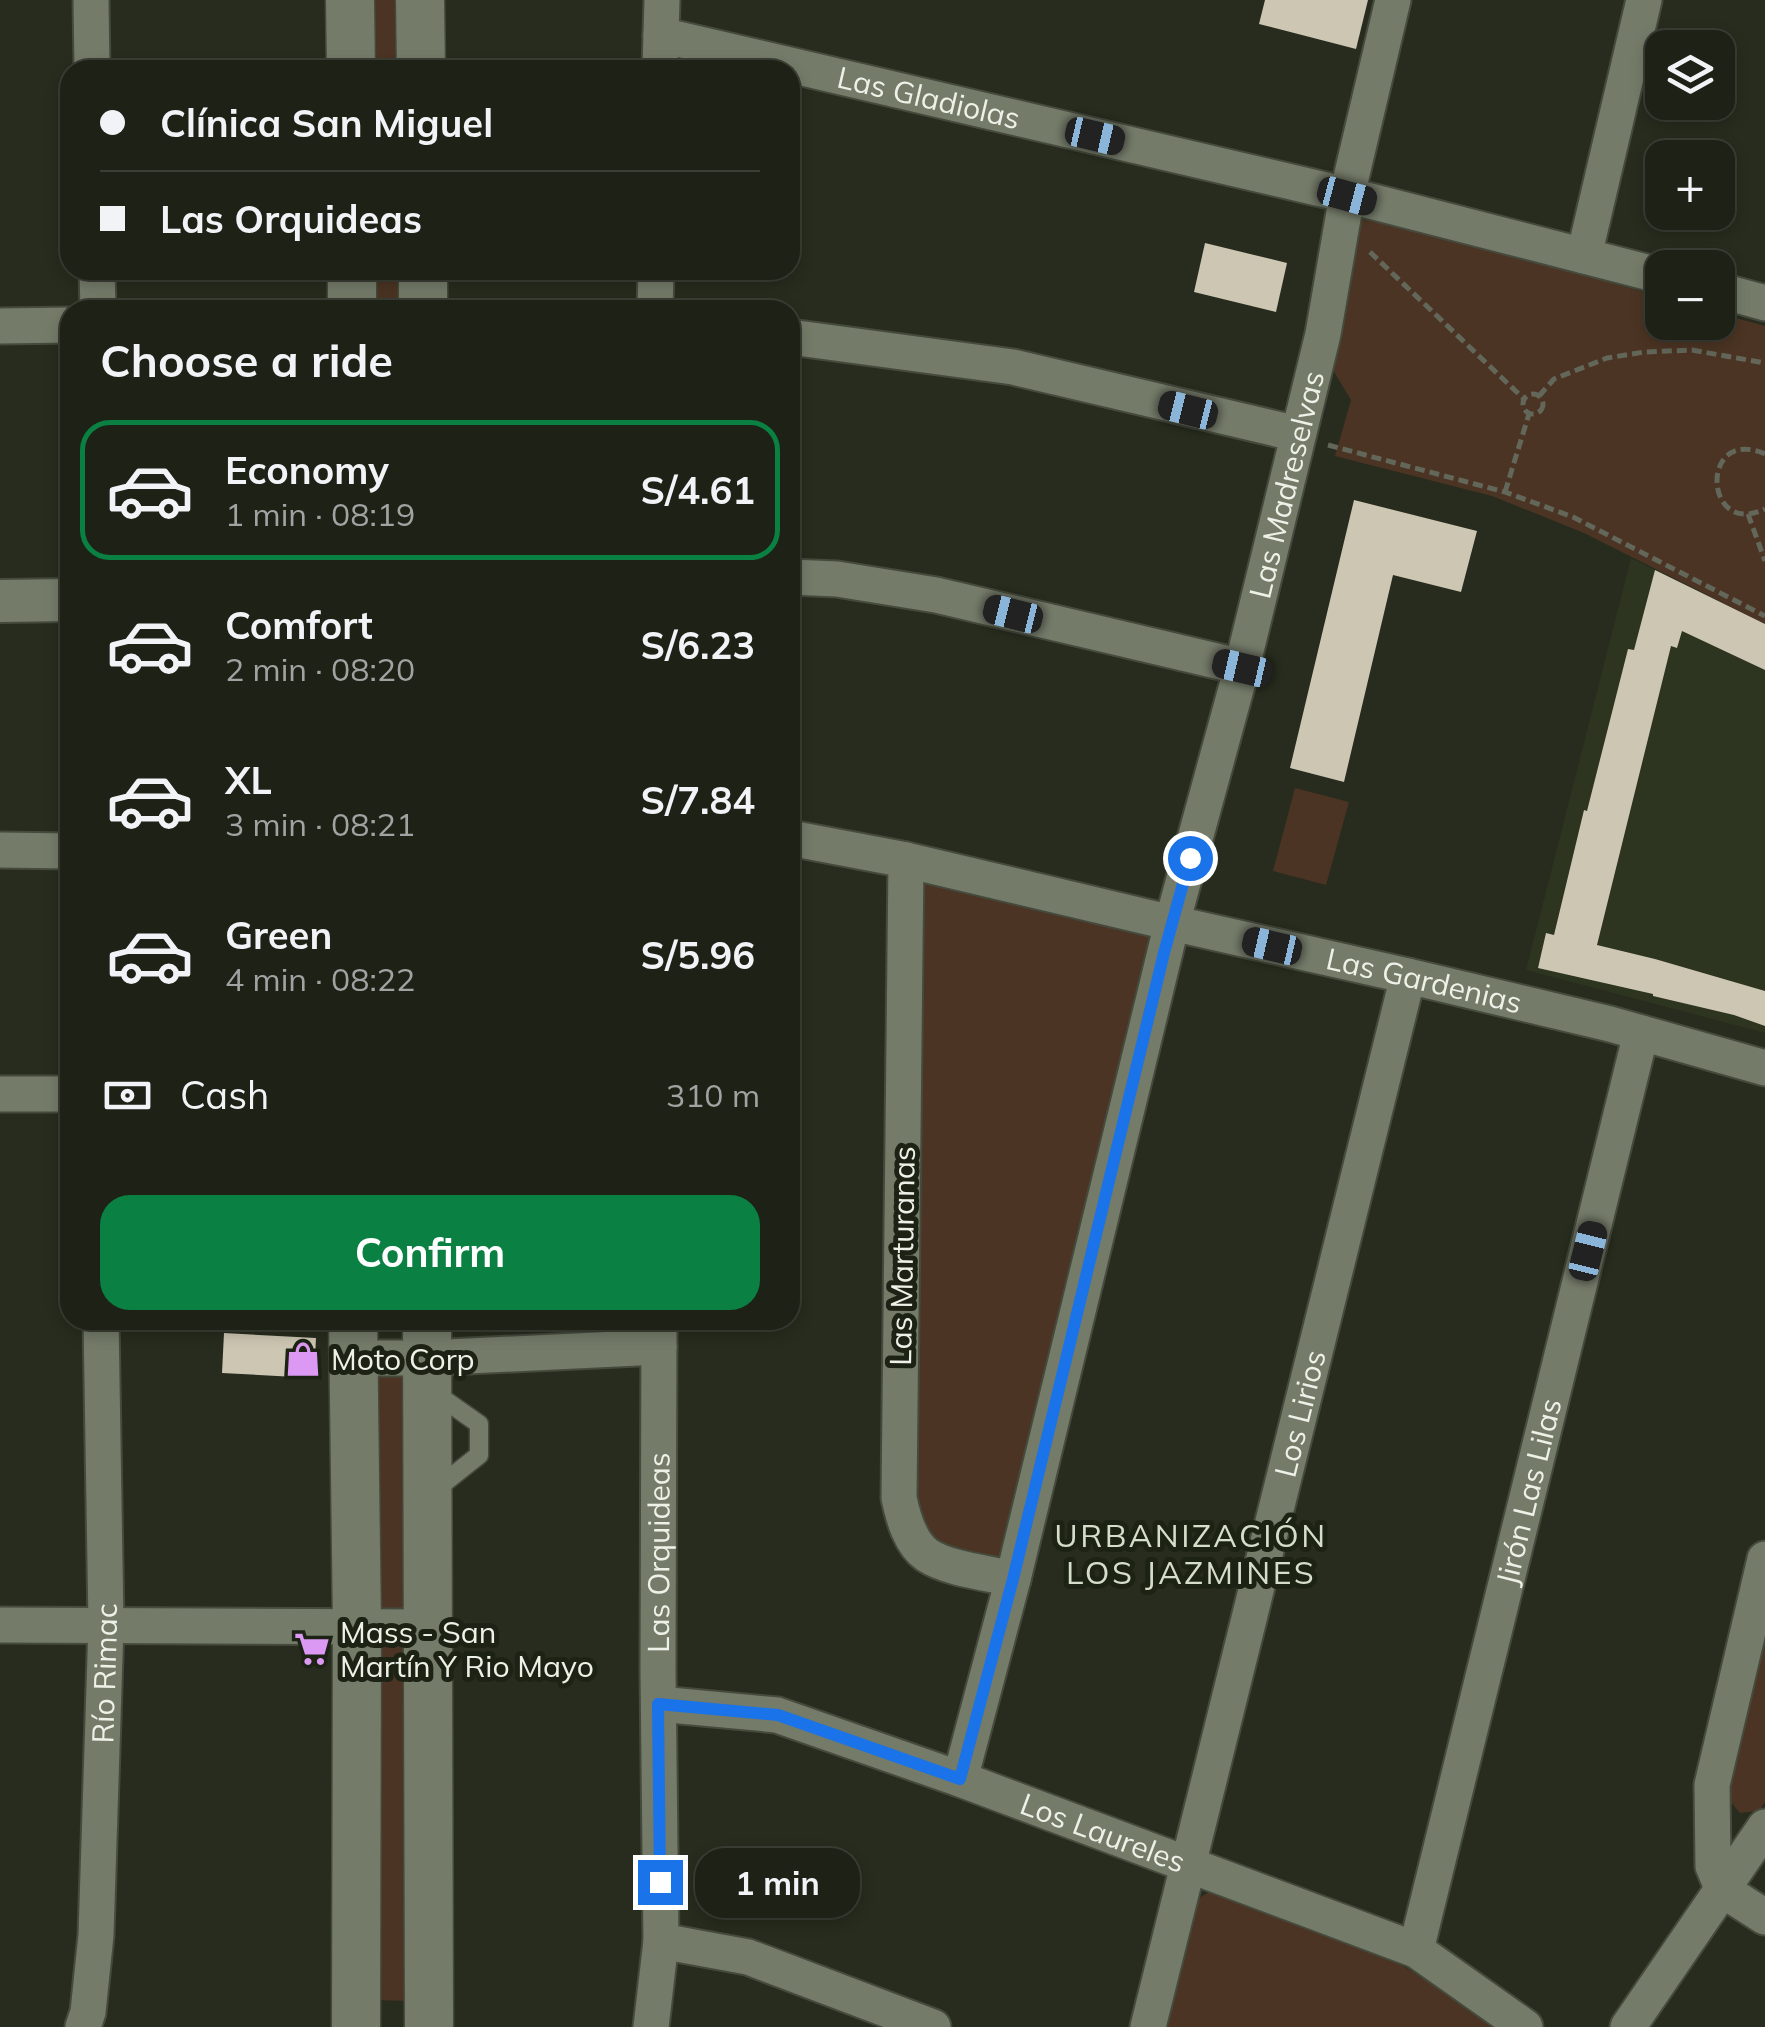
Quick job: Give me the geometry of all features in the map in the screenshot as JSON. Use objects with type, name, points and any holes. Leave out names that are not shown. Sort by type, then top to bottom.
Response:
[{"type":"main road","points":[[350,0],[351,60]]},
{"type":"main road","points":[[420,0],[420,60]]},
{"type":"main road","points":[[353,1339],[356,2027]]},
{"type":"main road","points":[[427,1355],[428,2027]]},
{"type":"street","points":[[90,0],[92,60]]},
{"type":"street","name":"Las Madreselvas","points":[[960,1779],[1013,1579],[1172,923],[1242,668],[1323,334],[1345,210],[1394,0]]},
{"type":"street","points":[[1584,256],[1644,0]]},
{"type":"street","name":"Las Gladiolas","points":[[661,35],[759,60]]},
{"type":"street","name":"Las Gladiolas","points":[[800,71],[1345,210],[1584,256],[1645,272]]},
{"type":"street","points":[[1735,294],[1765,302]]},
{"type":"street","points":[[0,326],[60,325]]},
{"type":"street","points":[[800,337],[1013,368],[1298,434]]},
{"type":"street","points":[[800,577],[838,579],[936,596],[1242,668]]},
{"type":"street","points":[[0,602],[60,600]]},
{"type":"street","name":"Las Gardenias","points":[[800,840],[906,860],[1408,976],[1641,1032],[1765,1068]]},
{"type":"street","points":[[0,850],[60,851]]},
{"type":"street","name":"Las Marturanas","points":[[906,860],[899,1498],[905,1524],[924,1554],[1013,1579]]},
{"type":"street","name":"Los Lirios","points":[[1148,2027],[1408,976]]},
{"type":"street","name":"Jirón Las Lilas","points":[[1416,1950],[1641,1032]]},
{"type":"street","points":[[0,1094],[60,1094]]},
{"type":"street","name":"Río Rimac","points":[[83,2027],[96,1934],[106,1626],[101,1330]]},
{"type":"street","points":[[353,1339],[427,1355],[659,1333]]},
{"type":"street","name":"Las Orquideas","points":[[651,2027],[661,1941],[659,1333]]},
{"type":"street","points":[[1765,1559],[1712,1785],[1713,1866],[1723,1890],[1765,1917]]},
{"type":"street","points":[[0,1626],[427,1627]]},
{"type":"street","name":"Los Laureles","points":[[658,1704],[778,1715],[960,1779],[1416,1950],[1525,2027]]},
{"type":"street","points":[[1628,2027],[1765,1828]]},
{"type":"street","points":[[661,1941],[748,1957],[933,2027]]},
{"type":"path","points":[[1345,210],[1524,399],[1523,409],[1534,414],[1542,409],[1539,396],[1532,394],[1524,399]]},
{"type":"path","points":[[1539,396],[1554,379],[1608,358],[1644,352],[1692,350],[1765,363]]},
{"type":"path","points":[[1505,492],[1529,414]]},
{"type":"path","points":[[1298,434],[1342,450],[1505,492],[1573,517],[1765,616]]},
{"type":"path","points":[[1765,454],[1744,449],[1732,453],[1716,473],[1720,499],[1730,509],[1748,514],[1765,509]]},
{"type":"path","points":[[1748,514],[1765,561]]},
{"type":"shaded area","points":[[372,0],[410,0],[410,60],[372,60]]},
{"type":"shaded area","points":[[1357,213],[1645,292],[1645,340],[1735,340],[1735,318],[1765,326],[1765,624],[1584,533],[1492,496],[1335,456],[1351,400],[1325,357]]},
{"type":"shaded area","points":[[372,280],[409,280],[409,300],[372,300]]},
{"type":"shaded area","points":[[1631,558],[1765,624],[1765,1033],[1526,970]]},
{"type":"shaded area","points":[[1295,788],[1349,802],[1326,885],[1273,871]]},
{"type":"shaded area","points":[[923,874],[1155,928],[1005,1560],[976,1566],[928,1538],[914,1512]]},
{"type":"shaded area","points":[[406,1371],[410,2001],[372,2000],[376,1375]]},
{"type":"shaded area","points":[[1765,1612],[1765,1802],[1759,1811],[1740,1813],[1718,1787]]},
{"type":"shaded area","points":[[1215,1889],[1403,1966],[1502,2027],[1166,2027],[1197,1899]]},
{"type":"building","points":[[1265,0],[1368,0],[1356,49],[1259,24]]},
{"type":"building","points":[[1205,243],[1287,263],[1276,312],[1194,292]]},
{"type":"building","points":[[1354,500],[1477,531],[1461,592],[1393,575],[1344,782],[1290,768]]},
{"type":"building","points":[[1655,570],[1765,624],[1765,670],[1682,631],[1677,648],[1671,646],[1597,945],[1765,991],[1765,1026],[1653,994],[1538,968],[1546,933],[1554,935],[1628,649],[1634,650]]},
{"type":"building","points":[[224,1333],[316,1338],[314,1378],[222,1373]]},
{"type":"place","name":"Moto Corp","points":[[303,1359]]},
{"type":"place","name":"Mass - San Martín Y Rio Mayo","points":[[312,1649]]},
{"type":"district","name":"URBANIZACIÓN LOS JAZMINES","points":[[1191,1554]]},
{"type":"route","points":[[660,1882],[658,1704],[778,1715],[960,1779],[1190,858]]}]
